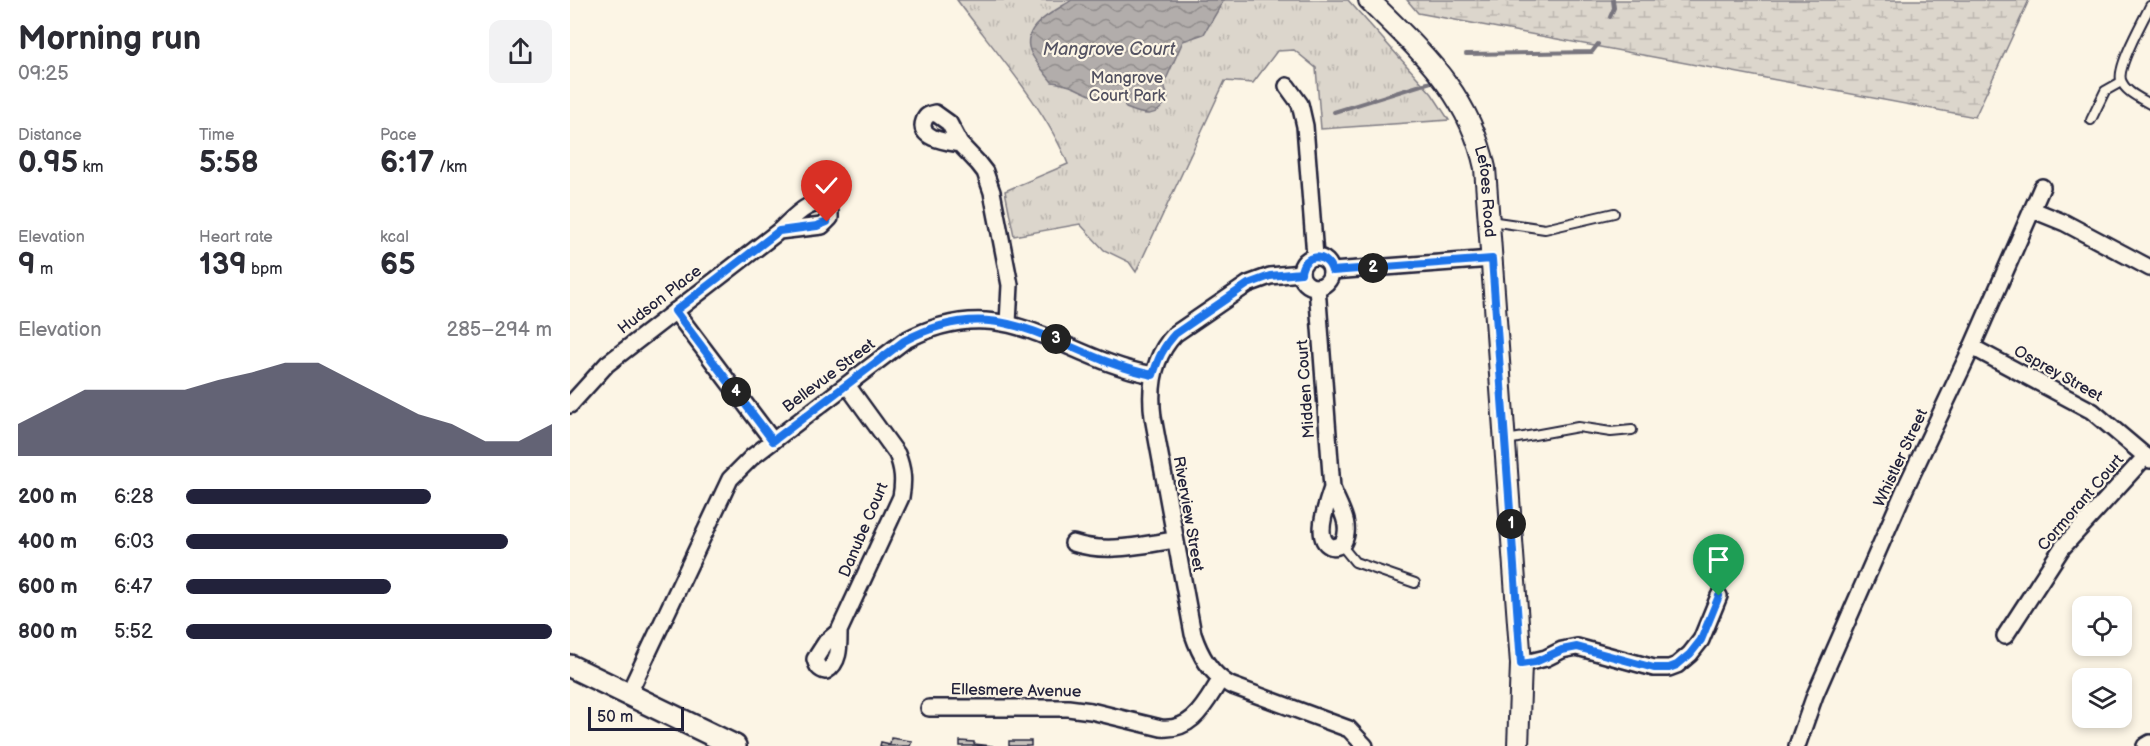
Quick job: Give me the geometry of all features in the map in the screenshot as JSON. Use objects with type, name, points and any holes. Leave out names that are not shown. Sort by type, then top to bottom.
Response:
[{"type":"main road","points":[[570,666],[735,746]]},
{"type":"street","name":"Lefoes Road","points":[[1370,0],[1451,88],[1469,117],[1481,148],[1485,168],[1521,664],[1518,746]]},
{"type":"street","points":[[1287,86],[1300,104],[1305,126],[1315,256]]},
{"type":"street","points":[[960,144],[985,172],[992,192],[1010,285],[1008,323]]},
{"type":"street","name":"Whistler Street","points":[[1797,746],[1815,695],[1905,489],[1972,347],[2042,187]]},
{"type":"street","points":[[2033,210],[2065,223],[2150,268]]},
{"type":"street","name":"Hudson Place","points":[[570,405],[601,369],[779,231]]},
{"type":"street","points":[[1315,256],[1328,262],[1332,271],[1326,284],[1312,287],[1304,282],[1301,273],[1303,264],[1315,256]]},
{"type":"street","points":[[1332,271],[1492,259]]},
{"type":"street","name":"Riverview Street","points":[[1221,680],[1209,667],[1193,634],[1152,410],[1153,375],[1158,358],[1175,334],[1218,303],[1259,279],[1301,273]]},
{"type":"street","name":"Midden Court","points":[[1317,287],[1332,488],[1344,516],[1346,534],[1341,545],[1331,547],[1327,544],[1323,532],[1324,512],[1332,488]]},
{"type":"street","points":[[675,311],[773,441]]},
{"type":"street","name":"Bellevue Street","points":[[628,695],[730,479],[746,462],[904,341],[949,322],[981,319],[1008,323],[1060,340],[1117,367],[1153,375]]},
{"type":"street","name":"Osprey Street","points":[[1972,347],[2092,411],[2148,458]]},
{"type":"street","name":"Danube Court","points":[[838,631],[901,497],[903,482],[902,466],[897,454],[847,385]]},
{"type":"street","name":"Cormorant Court","points":[[2005,636],[2062,548],[2148,458]]},
{"type":"street","points":[[1073,543],[1086,547],[1105,548],[1174,540]]},
{"type":"street","points":[[1521,664],[1535,662],[1562,650],[1577,647],[1654,668],[1669,668],[1677,665],[1690,654],[1701,640],[1719,596]]},
{"type":"street","points":[[1221,680],[1348,729],[1365,746]]},
{"type":"street","name":"Ellesmere Avenue","points":[[929,708],[1068,708],[1171,729],[1190,721],[1221,680]]},
{"type":"street","points":[[2145,746],[2150,743]]},
{"type":"lane","points":[[2150,6],[2121,71],[2121,82],[2132,94],[2150,104]]},
{"type":"lane","points":[[2091,120],[2105,91],[2121,82]]},
{"type":"lane","points":[[1490,221],[1545,229],[1614,213]]},
{"type":"lane","points":[[1505,441],[1578,427],[1611,432],[1632,430]]},
{"type":"lane","name":"Midden Court","points":[[1341,545],[1355,562],[1415,583]]},
{"type":"green space","name":"Mangrove Court Park","points":[[957,0],[1348,0],[1432,94],[1449,120],[1321,129],[1316,68],[1294,50],[1277,51],[1253,83],[1225,81],[1136,272],[1129,262],[1104,250],[1080,224],[1014,236],[1005,191],[1068,164],[1033,100]]},
{"type":"green space","points":[[1407,0],[2029,0],[1975,117],[1418,13]]},
{"type":"water","name":"Mangrove Court","points":[[1072,0],[1224,0],[1204,34],[1183,41],[1164,84],[1168,98],[1164,105],[1155,113],[1145,114],[1126,108],[1122,98],[1103,100],[1064,84],[1052,82],[1032,55],[1029,36],[1033,28],[1047,15]]},
{"type":"building","points":[[891,738],[912,741],[910,746],[880,746],[881,742],[890,744]]},
{"type":"building","points":[[960,741],[974,742],[974,744],[993,746],[960,746]]},
{"type":"building","points":[[1009,741],[1031,741],[1031,746],[1009,746]]},
{"type":"waterway","points":[[1610,17],[1614,8],[1613,0]]},
{"type":"waterway","points":[[1466,54],[1592,52],[1598,44]]},
{"type":"waterway","points":[[1334,112],[1431,82]]},
{"type":"route","points":[[827,222],[817,226],[779,231],[675,311],[773,441],[904,341],[949,322],[981,319],[1028,328],[1060,340],[1117,367],[1153,375],[1158,358],[1175,334],[1248,284],[1270,276],[1301,273],[1303,264],[1315,256],[1328,262],[1332,271],[1492,259],[1521,664],[1535,662],[1562,650],[1577,647],[1646,667],[1669,668],[1684,661],[1701,640],[1719,596]]}]
